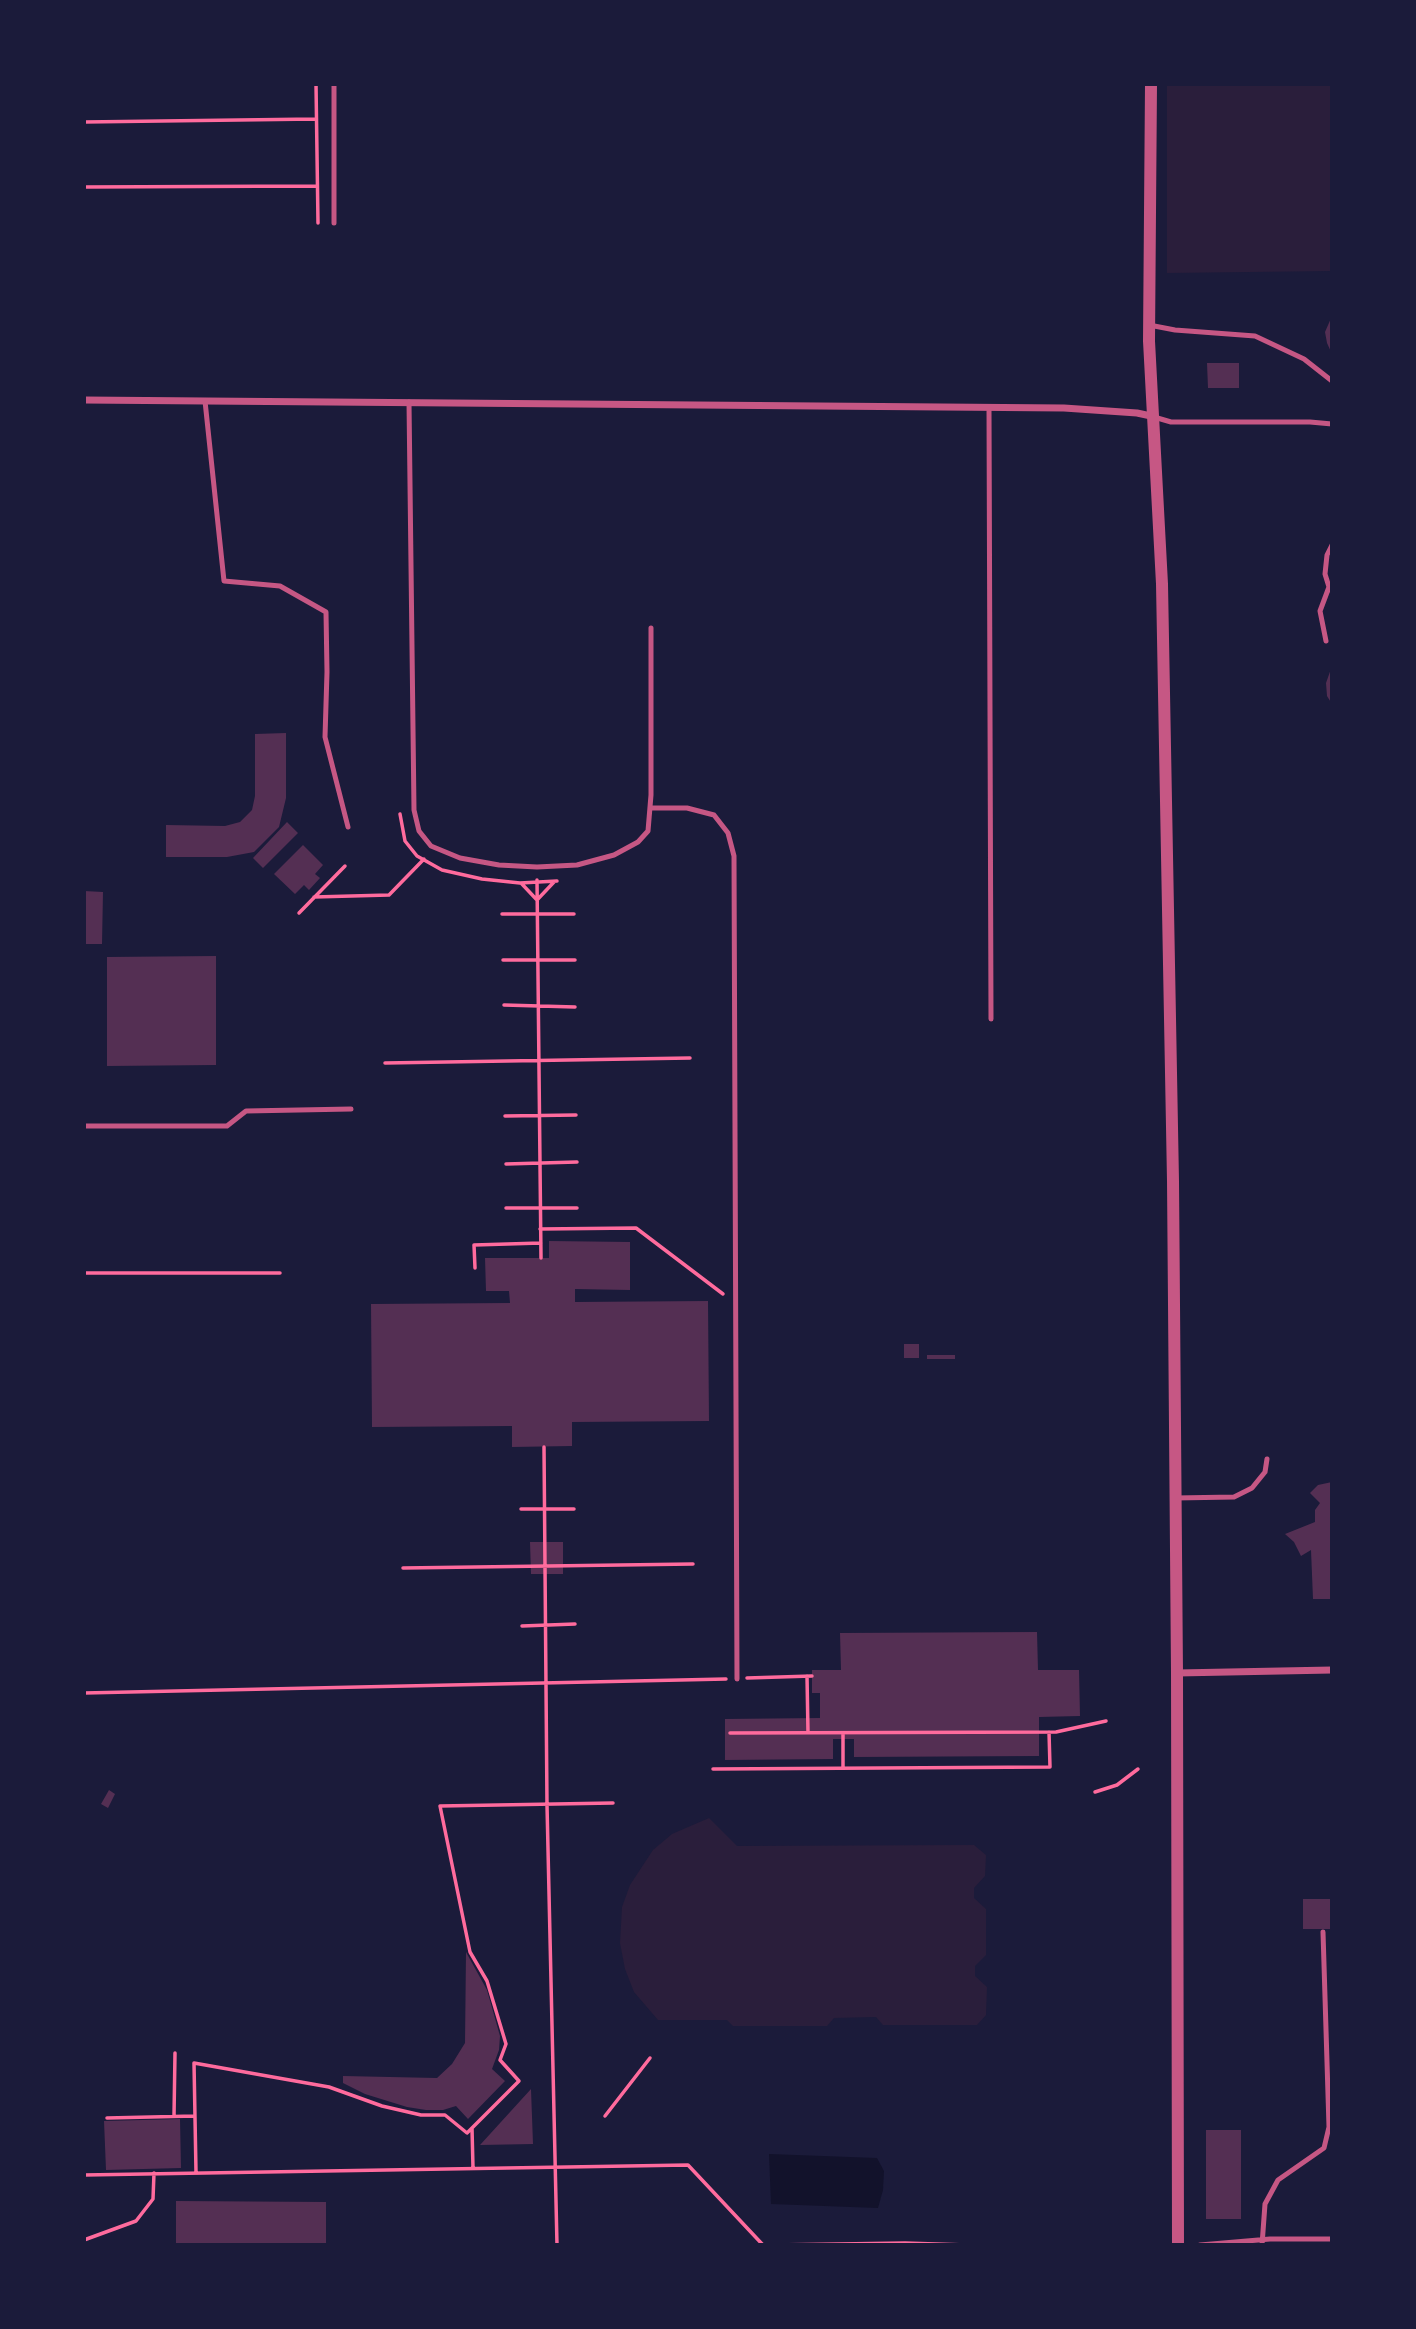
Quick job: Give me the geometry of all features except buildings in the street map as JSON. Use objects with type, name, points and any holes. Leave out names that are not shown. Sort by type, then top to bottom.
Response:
[{"type":"street","points":[[1151,84],[1149,325],[1151,416],[1162,584],[1173,1181],[1178,2245]]},
{"type":"street","points":[[84,400],[1064,408],[1151,416]]},
{"type":"street","points":[[1177,1673],[1332,1670]]},
{"type":"lane","points":[[334,84],[334,223]]},
{"type":"lane","points":[[1149,325],[1175,330],[1255,336],[1304,359],[1332,381]]},
{"type":"lane","points":[[205,401],[224,581],[280,586],[326,612],[325,737],[348,827]]},
{"type":"lane","points":[[409,402],[414,810],[419,831],[431,846],[460,858],[499,865],[537,867],[577,865],[614,855],[638,842],[648,831],[650,808],[651,628]]},
{"type":"lane","points":[[989,407],[990,1019]]},
{"type":"lane","points":[[1151,416],[1171,422],[1332,424]]},
{"type":"lane","points":[[1326,641],[1320,611],[1331,589],[1325,574],[1327,555],[1332,545]]},
{"type":"lane","points":[[650,808],[687,808],[714,815],[728,833],[734,856],[737,1679]]},
{"type":"lane","points":[[84,1126],[227,1126],[246,1111],[351,1109]]},
{"type":"lane","points":[[1175,1498],[1234,1497],[1252,1488],[1265,1472],[1267,1459]]},
{"type":"lane","points":[[1323,1932],[1329,2127],[1324,2148]]},
{"type":"lane","points":[[1262,2242],[1265,2204],[1278,2180],[1324,2148],[1332,2148]]},
{"type":"lane","points":[[1200,2245],[1332,2239]]},
{"type":"path","points":[[316,84],[318,223]]},
{"type":"path","points":[[84,122],[316,119]]},
{"type":"path","points":[[84,187],[316,186]]},
{"type":"path","points":[[314,897],[389,895],[424,859]]},
{"type":"path","points":[[299,913],[345,866]]},
{"type":"path","points":[[537,867],[541,1258]]},
{"type":"path","points":[[537,900],[556,881]]},
{"type":"path","points":[[520,883],[537,900]]},
{"type":"path","points":[[502,914],[574,914]]},
{"type":"path","points":[[503,960],[575,960]]},
{"type":"path","points":[[504,1005],[575,1007]]},
{"type":"path","points":[[385,1063],[690,1058]]},
{"type":"path","points":[[505,1116],[576,1115]]},
{"type":"path","points":[[506,1164],[577,1162]]},
{"type":"path","points":[[506,1208],[577,1208]]},
{"type":"path","points":[[540,1229],[636,1228],[736,1303]]},
{"type":"path","points":[[475,1268],[474,1245],[541,1243]]},
{"type":"path","points":[[84,1273],[280,1273]]},
{"type":"path","points":[[544,1447],[547,1805],[557,2245]]},
{"type":"path","points":[[521,1509],[574,1509]]},
{"type":"path","points":[[403,1568],[694,1564]]},
{"type":"path","points":[[522,1626],[575,1624]]},
{"type":"path","points":[[84,1693],[810,1676],[808,1733]]},
{"type":"path","points":[[730,1733],[1049,1732],[1106,1721]]},
{"type":"path","points":[[713,1769],[1049,1767],[1049,1732]]},
{"type":"path","points":[[843,1733],[843,1768]]},
{"type":"path","points":[[1095,1793],[1117,1785],[1138,1769]]},
{"type":"path","points":[[196,2172],[194,2063],[329,2087],[382,2106],[421,2115],[445,2115],[467,2133],[519,2081],[500,2060],[506,2044],[487,1981],[470,1952],[440,1806],[613,1804]]},
{"type":"path","points":[[174,2116],[175,2053]]},
{"type":"path","points":[[605,2116],[650,2058]]},
{"type":"path","points":[[107,2118],[195,2116]]},
{"type":"path","points":[[472,2128],[473,2168]]},
{"type":"path","points":[[84,2175],[688,2165],[763,2245]]},
{"type":"path","points":[[84,2241],[136,2221],[153,2199],[153,2174]]},
{"type":"path","points":[[772,2245],[967,2245]]},
{"type":"shaded area","points":[[1167,84],[1332,84],[1332,271],[1167,273]]},
{"type":"shaded area","points":[[709,1818],[737,1846],[974,1845],[986,1855],[985,1876],[974,1888],[974,1898],[986,1909],[986,1955],[975,1966],[975,1976],[987,1987],[986,2015],[977,2025],[883,2025],[876,2017],[834,2018],[827,2026],[733,2026],[727,2020],[658,2020],[634,1992],[625,1969],[620,1943],[622,1907],[630,1885],[653,1850],[672,1834]]},
{"type":"shaded area","points":[[769,2154],[877,2158],[884,2171],[878,2208],[771,2204]]}]
